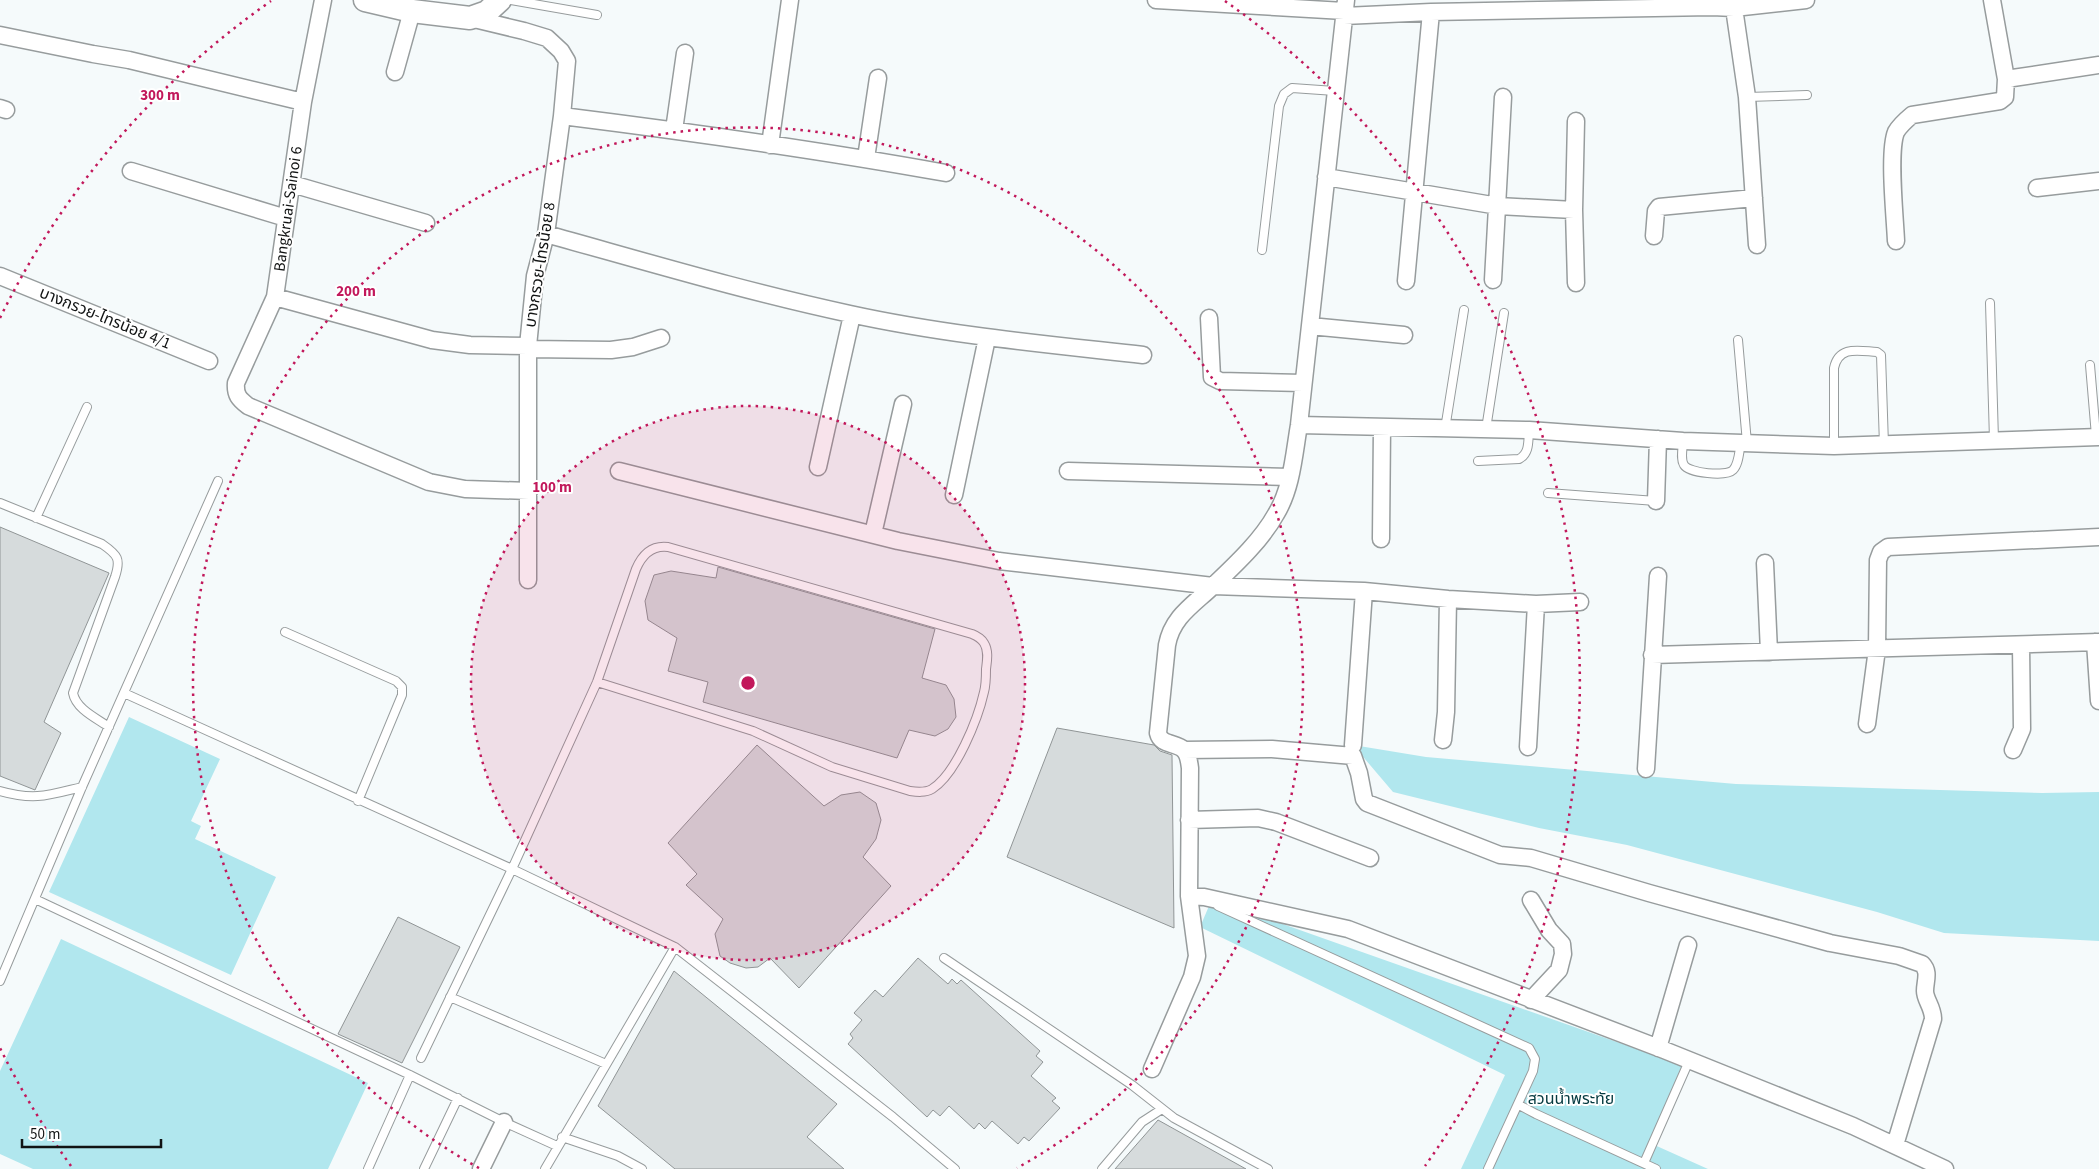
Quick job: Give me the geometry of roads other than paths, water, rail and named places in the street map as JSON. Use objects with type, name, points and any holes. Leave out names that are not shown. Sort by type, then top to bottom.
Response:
[{"type":"main road","points":[[365,0],[422,8],[470,18],[488,12],[500,0]]},
{"type":"street","name":"Bangkruai-Sainoi 6","points":[[323,0],[303,102],[275,297],[236,383],[239,399],[248,406],[429,482],[465,489],[529,490]]},
{"type":"street","points":[[770,145],[790,0]]},
{"type":"street","points":[[1156,0],[1431,12],[1734,8],[1806,0]]},
{"type":"street","points":[[1896,241],[1892,151],[1896,133],[1903,122],[1912,115],[2000,101],[2005,97],[2006,79],[1992,0]]},
{"type":"street","points":[[395,72],[422,8]]},
{"type":"street","points":[[1734,8],[1747,97],[1757,245]]},
{"type":"street","points":[[1152,1068],[1192,977],[1197,956],[1196,896],[1190,820],[1190,768],[1188,756],[1180,747],[1165,742],[1159,737],[1158,733],[1169,633],[1179,616],[1213,586],[1255,543],[1276,514],[1286,492],[1299,425],[1345,9]]},
{"type":"street","points":[[1406,281],[1431,12]]},
{"type":"street","name":"บางกรวย-ไทรน้อย 8","points":[[470,18],[547,38],[561,51],[567,60],[562,116],[546,234],[535,276],[528,348],[528,580]]},
{"type":"street","points":[[0,34],[129,60],[303,102]]},
{"type":"street","points":[[674,130],[685,52]]},
{"type":"street","points":[[2006,79],[2099,66]]},
{"type":"street","points":[[866,158],[878,78]]},
{"type":"street","points":[[1493,280],[1503,97]]},
{"type":"street","points":[[562,116],[674,130],[866,158],[946,172]]},
{"type":"street","points":[[1576,121],[1574,210],[1576,283]]},
{"type":"street","points":[[131,171],[286,218]]},
{"type":"street","points":[[1326,177],[1498,206],[1574,210]]},
{"type":"street","points":[[2037,188],[2099,181]]},
{"type":"street","points":[[292,184],[426,222]]},
{"type":"street","points":[[1654,236],[1656,211],[1659,207],[1754,198]]},
{"type":"street","points":[[546,234],[751,292],[852,314],[987,338],[1143,355]]},
{"type":"street","name":"บางกรวย-ไทรน้อย 4/1","points":[[0,276],[209,361]]},
{"type":"street","points":[[275,297],[439,342],[528,348],[611,350],[633,347],[661,338]]},
{"type":"street","points":[[818,467],[852,314]]},
{"type":"street","points":[[1209,318],[1212,377],[1220,381],[1304,383]]},
{"type":"street","points":[[1310,326],[1404,334]]},
{"type":"street","points":[[954,495],[987,338]]},
{"type":"street","points":[[872,534],[903,404]]},
{"type":"street","points":[[1299,425],[1529,430],[1683,441],[1834,446],[2097,436]]},
{"type":"street","points":[[1381,539],[1382,427]]},
{"type":"street","points":[[1656,501],[1658,439]]},
{"type":"street","points":[[619,471],[872,534],[999,561],[1213,586],[1364,591],[1448,599],[1536,604],[1580,602]]},
{"type":"street","points":[[1068,471],[1290,477]]},
{"type":"street","points":[[1867,724],[1877,649],[1878,560],[1881,552],[1888,547],[2099,537]]},
{"type":"street","points":[[1764,564],[1769,652]]},
{"type":"street","points":[[1646,769],[1658,576]]},
{"type":"street","points":[[1353,745],[1364,591]]},
{"type":"street","points":[[1443,740],[1446,712],[1448,599]]},
{"type":"street","points":[[1528,747],[1536,604]]},
{"type":"street","points":[[1652,656],[2097,642],[2099,701]]},
{"type":"street","points":[[2013,750],[2022,730],[2021,645]]},
{"type":"street","points":[[1184,750],[1272,749],[1353,756],[1360,773],[1364,799],[1367,803],[1500,856],[1531,858],[1830,943],[1899,956],[1922,964],[1927,973],[1925,993],[1933,1011],[1933,1019],[1895,1145]]},
{"type":"street","points":[[1190,820],[1258,818],[1276,822],[1370,858]]},
{"type":"street","points":[[1196,896],[1348,929],[1690,1060],[1853,1126],[1945,1169]]},
{"type":"street","points":[[1531,900],[1549,930],[1562,944],[1564,954],[1559,970],[1531,1000]]},
{"type":"street","points":[[1658,1048],[1688,946]]},
{"type":"street","points":[[481,1169],[504,1122]]},
{"type":"lane","points":[[511,0],[597,15]]},
{"type":"lane","points":[[1262,250],[1279,106],[1284,94],[1292,88],[1335,91]]},
{"type":"lane","points":[[1747,97],[1807,95]]},
{"type":"lane","points":[[1990,303],[1994,440]]},
{"type":"lane","points":[[1445,429],[1464,310]]},
{"type":"lane","points":[[1486,429],[1504,313]]},
{"type":"lane","points":[[1683,441],[1682,461],[1685,466],[1693,471],[1726,474],[1732,471],[1736,464],[1744,443],[1738,340]]},
{"type":"lane","points":[[1834,446],[1834,368],[1840,355],[1848,351],[1878,352],[1882,355],[1884,445]]},
{"type":"lane","points":[[2090,365],[2097,436]]},
{"type":"lane","points":[[36,518],[87,407]]},
{"type":"lane","points":[[1478,461],[1520,459],[1524,457],[1527,451],[1529,430]]},
{"type":"lane","points":[[0,981],[82,787],[218,481]]},
{"type":"lane","points":[[1548,493],[1656,501]]},
{"type":"lane","points":[[0,503],[102,544],[114,552],[118,558],[119,566],[73,693],[74,701],[80,707],[109,727]]},
{"type":"lane","points":[[421,1058],[512,869],[597,682],[640,561],[650,551],[662,546],[972,634],[979,637],[984,643],[987,652],[984,691],[978,714],[964,747],[939,784],[930,790],[920,792],[910,791],[832,767],[753,731],[597,682]]},
{"type":"lane","points":[[286,632],[396,681],[402,687],[402,694],[358,801]]},
{"type":"lane","points":[[124,694],[512,869],[675,947],[885,1111],[954,1169]]},
{"type":"lane","points":[[0,791],[28,798],[82,787]]},
{"type":"lane","points":[[1196,896],[1529,1048],[1535,1059],[1533,1072],[1488,1169]]},
{"type":"lane","points":[[35,899],[557,1146]]},
{"type":"lane","points":[[545,1169],[562,1137],[675,947]]},
{"type":"lane","points":[[944,958],[1132,1085],[1174,1118],[1268,1169]]},
{"type":"lane","points":[[450,996],[606,1064]]},
{"type":"lane","points":[[1644,1163],[1690,1060]]},
{"type":"lane","points":[[368,1169],[410,1075]]},
{"type":"lane","points":[[424,1169],[458,1098]]},
{"type":"lane","points":[[1519,1105],[1656,1169]]},
{"type":"lane","points":[[1102,1169],[1142,1122],[1162,1109]]},
{"type":"lane","points":[[562,1137],[618,1156],[642,1169]]},
{"type":"park label","name":"สวนน้ำพระทัย","points":[[1571,1099]]}]
